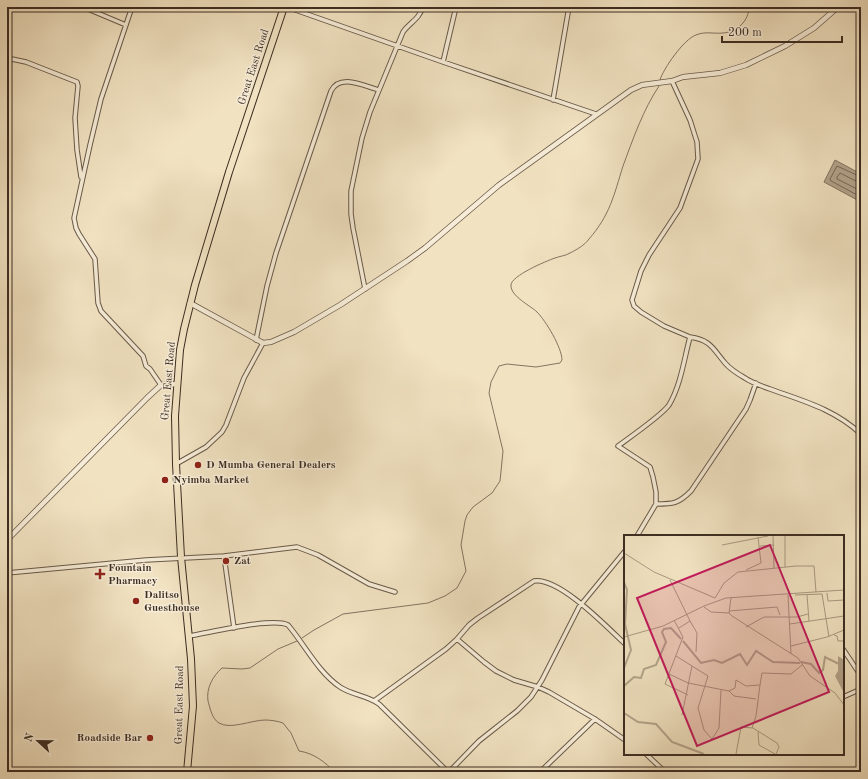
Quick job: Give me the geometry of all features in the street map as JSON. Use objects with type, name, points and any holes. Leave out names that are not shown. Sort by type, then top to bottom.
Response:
[{"type":"highway","name":"Great East Road","points":[[187,772],[192,706],[189,636],[181,557],[175,416],[177,384],[184,329],[190,303],[229,172],[286,7]]},
{"type":"street","points":[[83,7],[126,25]]},
{"type":"street","points":[[132,7],[101,98],[82,180],[74,223],[79,234],[95,259],[100,308],[143,356],[146,366],[150,369],[161,386]]},
{"type":"street","points":[[286,7],[296,9],[397,46],[596,114]]},
{"type":"street","points":[[365,289],[351,214],[351,191],[362,138],[370,112],[406,26],[418,16],[422,11],[422,7]]},
{"type":"street","points":[[443,62],[456,7]]},
{"type":"street","points":[[553,100],[570,7]]},
{"type":"street","points":[[190,303],[256,340],[263,342],[272,342],[294,332],[365,289],[425,248],[499,185],[631,90],[642,85],[683,77],[720,73],[746,66],[785,46],[814,28],[838,7]]},
{"type":"street","points":[[7,58],[26,62],[77,82],[78,86],[75,118],[82,180]]},
{"type":"street","points":[[672,80],[690,120],[697,142],[698,159],[680,208],[649,255],[641,271],[632,300],[634,306],[664,326],[690,337],[702,339],[713,347],[729,367],[744,378],[823,408],[850,424],[861,434]]},
{"type":"street","points":[[256,340],[267,286],[276,253],[320,121],[333,87],[339,82],[344,81],[379,90]]},
{"type":"street","points":[[638,535],[656,504],[656,492],[651,468],[618,446],[668,406],[680,375],[690,337]]},
{"type":"street","points":[[176,464],[206,447],[222,432],[244,378],[263,342]]},
{"type":"street","points":[[656,504],[675,503],[682,500],[691,491],[746,408],[756,383]]},
{"type":"street","points":[[7,540],[147,398],[161,386],[177,384]]},
{"type":"street","points":[[7,573],[181,557],[224,556],[297,547],[318,555],[369,584],[395,592]]},
{"type":"street","points":[[189,636],[263,623],[280,623],[288,625],[315,661],[334,682],[349,692],[361,695],[374,701],[390,714],[448,772],[483,737],[522,706],[538,687],[572,618],[582,603],[624,552]]},
{"type":"street","points":[[224,556],[234,628]]},
{"type":"street","points":[[374,701],[446,649],[469,625],[478,618],[534,581],[541,580],[551,584],[582,603],[624,643]]},
{"type":"street","points":[[457,639],[496,671],[514,680],[538,687],[595,719],[624,739]]},
{"type":"street","points":[[844,650],[861,676]]},
{"type":"street","points":[[844,697],[861,689]]},
{"type":"street","points":[[540,772],[595,719]]},
{"type":"street","points":[[647,755],[665,772]]},
{"type":"water","points":[[835,160],[861,174],[861,202],[824,182]]},
{"type":"waterway","points":[[660,80],[665,69],[686,42],[696,35],[703,33],[723,33],[737,28],[747,17],[749,7]]},
{"type":"waterway","points":[[302,638],[343,614],[428,603],[445,596],[457,588],[466,571],[461,545],[467,515],[473,507],[492,493],[500,481],[503,451],[489,393],[491,382],[499,366],[507,364],[536,367],[560,363],[562,360],[553,335],[545,322],[537,312],[517,297],[511,285],[517,277],[530,269],[568,254],[580,247],[587,241],[602,222],[607,213],[639,125],[653,95],[659,86]]},
{"type":"waterway","points":[[297,641],[278,649],[250,668],[222,668],[213,679],[209,687],[208,701],[215,719],[224,725],[235,725],[260,720],[283,723],[291,733],[299,751],[319,758],[334,772]]},
{"type":"place","name":"D Mumba General Dealers","points":[[198,465]]},
{"type":"place","name":"Nyimba Market","points":[[165,480]]},
{"type":"place","name":"Zat","points":[[226,561]]},
{"type":"place","name":"Fountain Pharmacy","points":[[100,574]]},
{"type":"place","name":"Dalitso Guesthouse","points":[[136,601]]},
{"type":"place","name":"Roadside Bar","points":[[150,738]]}]
